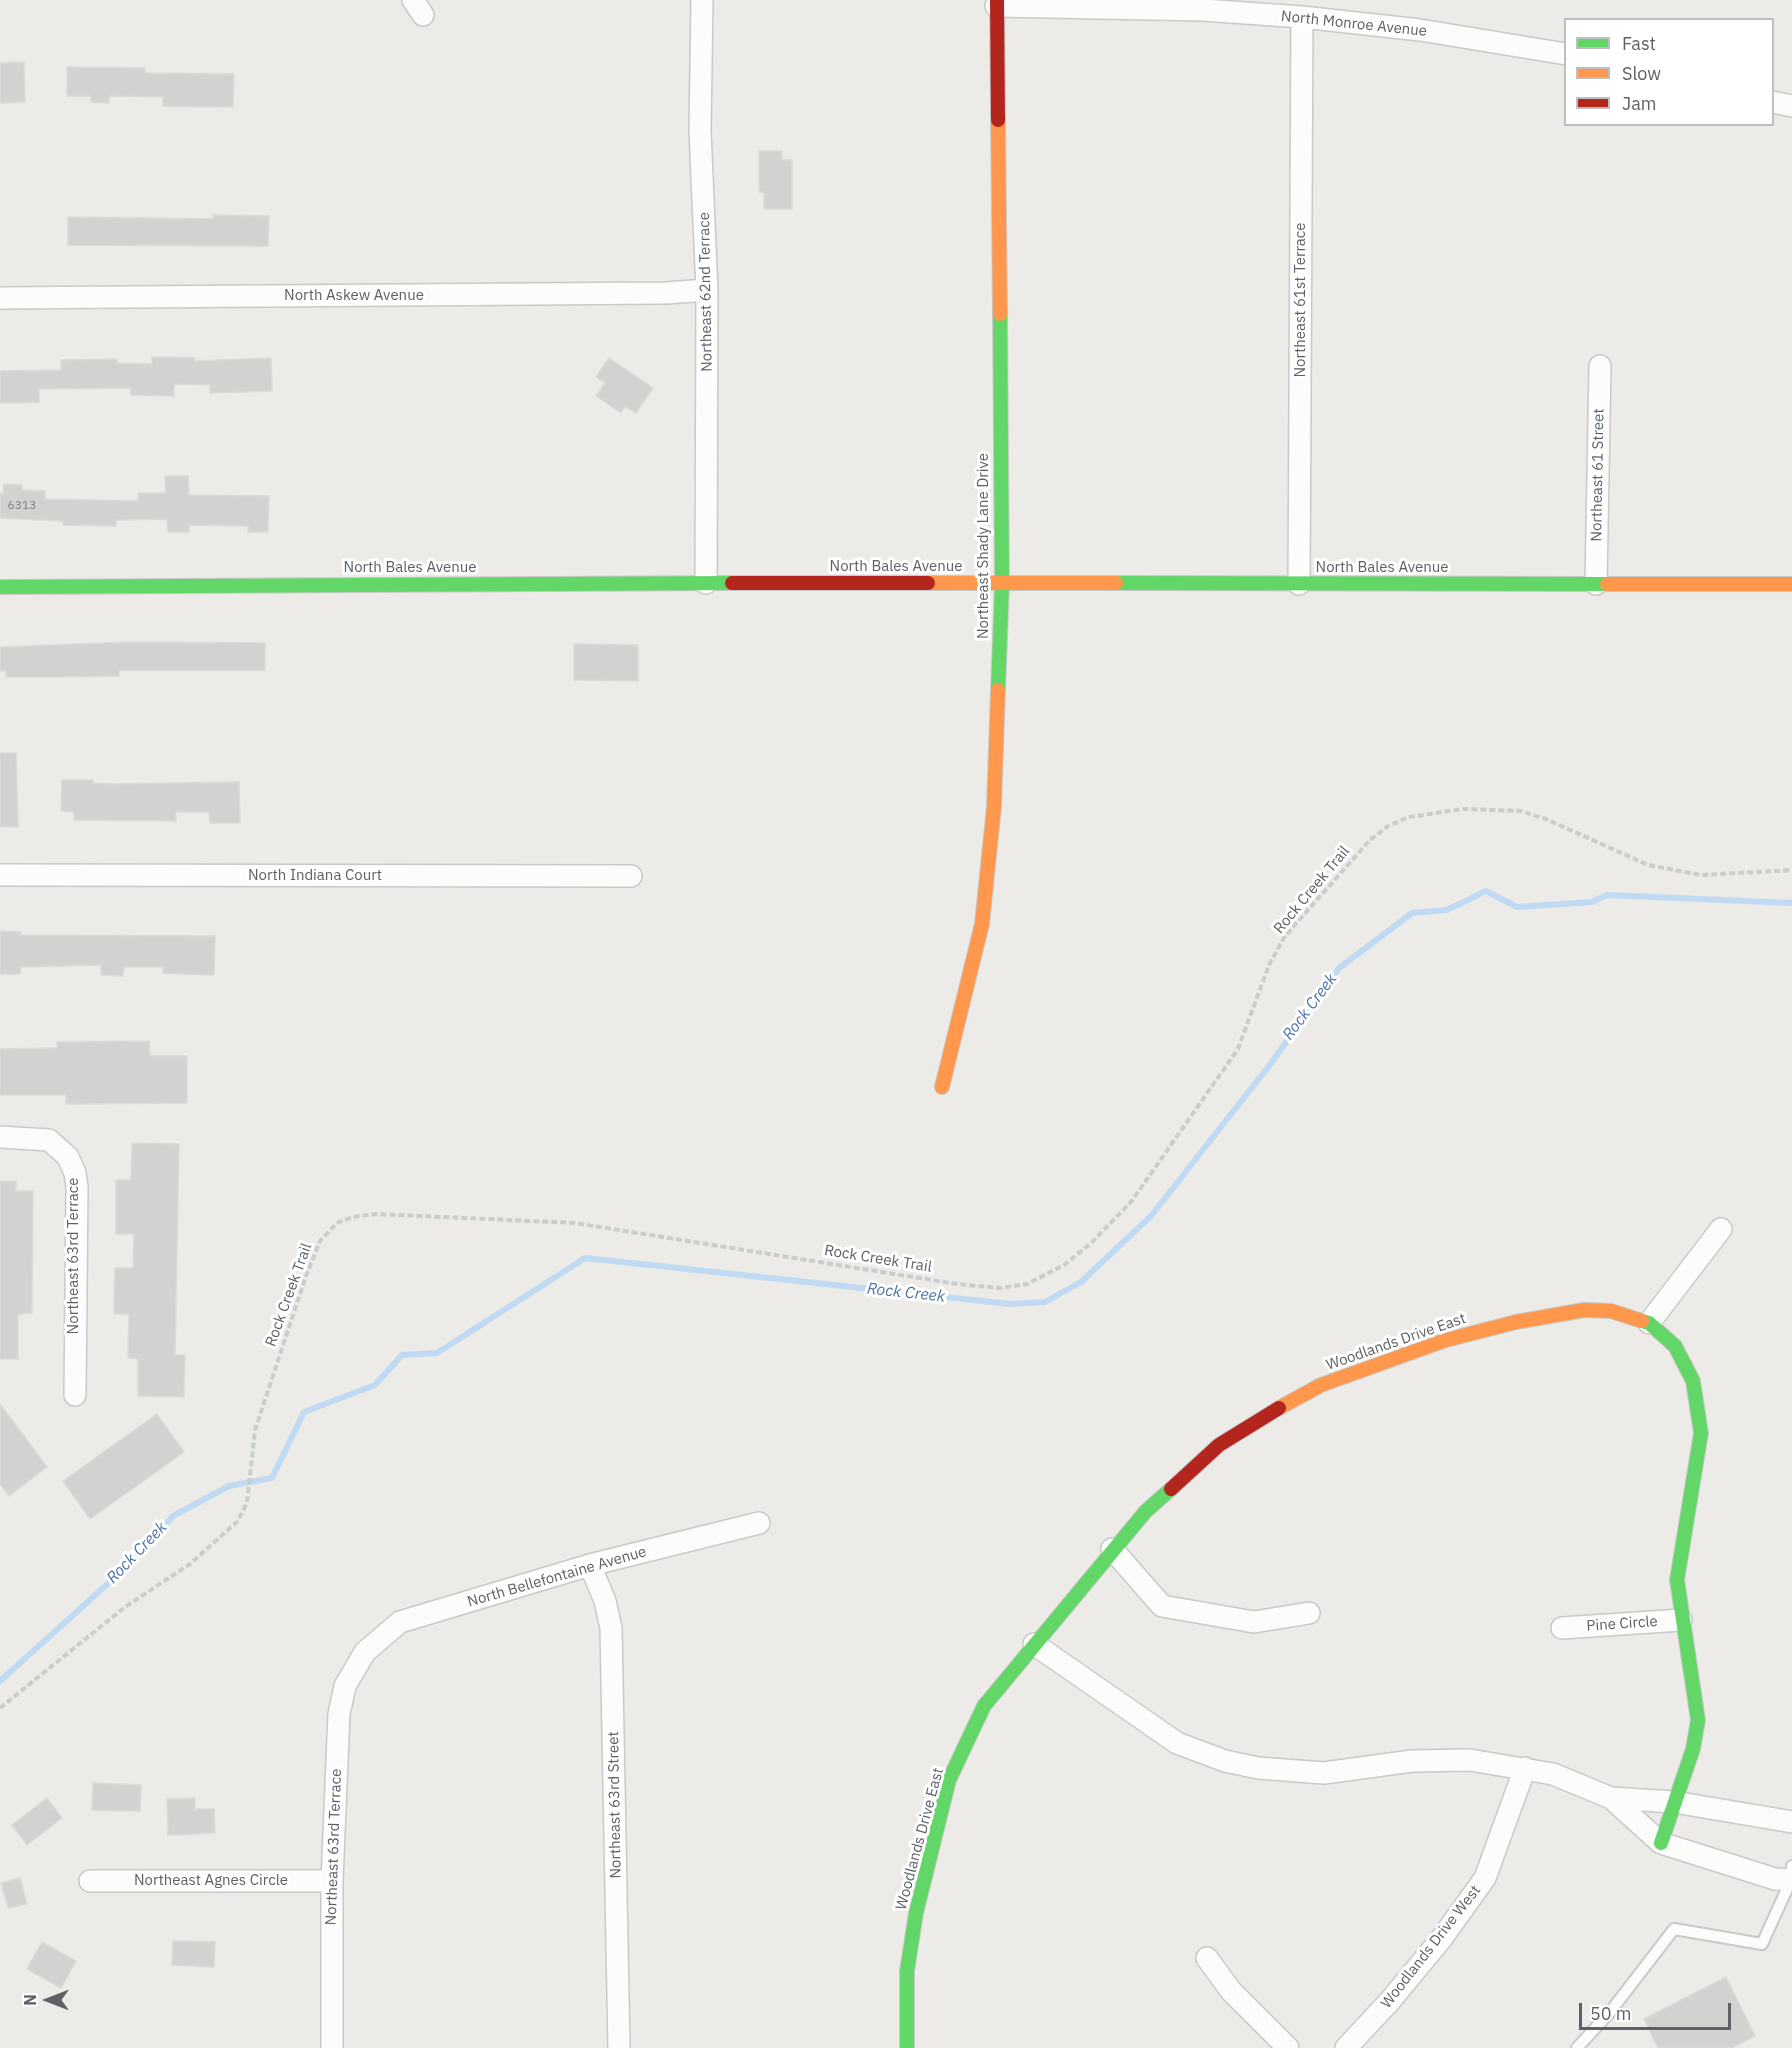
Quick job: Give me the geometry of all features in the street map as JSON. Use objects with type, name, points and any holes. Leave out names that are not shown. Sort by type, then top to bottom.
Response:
[{"type":"street","name":"Northeast 62nd Terrace","points":[[702,0],[700,131],[707,290],[706,583]]},
{"type":"street","name":"North Monroe Avenue","points":[[997,3],[1203,10],[1302,17],[1420,30],[1564,54]]},
{"type":"street","name":"Northeast Shady Lane Drive","points":[[942,1088],[968,989],[982,924],[991,857],[1002,584],[997,3]]},
{"type":"street","name":"Northeast 61st Terrace","points":[[1299,584],[1302,17]]},
{"type":"street","points":[[1774,102],[1792,106]]},
{"type":"street","name":"North Askew Avenue","points":[[0,298],[666,294],[707,290]]},
{"type":"street","name":"Northeast 61 Street","points":[[1596,584],[1600,366]]},
{"type":"street","name":"North Bales Avenue","points":[[0,587],[706,583],[1792,584]]},
{"type":"street","name":"North Indiana Court","points":[[0,875],[631,876]]},
{"type":"street","name":"Northeast 63rd Terrace","points":[[0,1137],[49,1140],[68,1157],[75,1173],[77,1187],[75,1395]]},
{"type":"street","points":[[1649,1323],[1720,1229]]},
{"type":"street","name":"Woodlands Drive East","points":[[907,2048],[909,1959],[916,1913],[949,1780],[984,1706],[1112,1549],[1174,1483],[1219,1445],[1269,1413],[1321,1385],[1446,1340],[1516,1322],[1597,1310],[1624,1313],[1649,1323],[1675,1346],[1693,1381],[1699,1407],[1701,1433],[1677,1580],[1698,1706],[1698,1720],[1693,1749],[1661,1843]]},
{"type":"street","name":"North Bellefontaine Avenue","points":[[365,1652],[377,1639],[400,1623],[590,1565],[759,1523]]},
{"type":"street","points":[[1112,1549],[1162,1606],[1254,1622],[1309,1613]]},
{"type":"street","name":"Northeast 63rd Street","points":[[590,1565],[605,1601],[611,1628],[619,2048]]},
{"type":"street","name":"Pine Circle","points":[[1562,1628],[1682,1620]]},
{"type":"street","points":[[1034,1644],[1177,1743],[1225,1761],[1292,1772],[1324,1773],[1448,1758],[1553,1774],[1611,1797],[1674,1802],[1792,1822]]},
{"type":"street","name":"Northeast 63rd Terrace","points":[[332,2048],[332,1881],[339,1714],[345,1686],[365,1652]]},
{"type":"street","name":"Woodlands Drive West","points":[[1346,2048],[1389,2002],[1427,1956],[1485,1878],[1525,1768]]},
{"type":"street","points":[[1611,1797],[1661,1843],[1775,1879],[1792,1875]]},
{"type":"street","name":"Northeast Agnes Circle","points":[[90,1881],[332,1881]]},
{"type":"street","points":[[1207,1958],[1231,1991],[1288,2048]]},
{"type":"lane","points":[[1577,2048],[1610,2012],[1674,1929],[1762,1944],[1792,1875]]},
{"type":"path","name":"Rock Creek Trail","points":[[0,1708],[125,1607],[190,1564],[237,1522],[247,1503],[255,1430],[306,1276],[320,1241],[337,1223],[353,1217],[420,1215],[575,1223],[957,1284],[1000,1288],[1027,1284],[1064,1265],[1090,1244],[1131,1202],[1238,1049],[1269,965],[1285,936],[1370,840],[1388,826],[1409,817],[1463,809],[1521,811],[1546,819],[1648,866],[1701,875],[1792,870]]},
{"type":"building","points":[[24,62],[25,102],[0,103],[0,63]]},
{"type":"building","points":[[67,67],[145,68],[145,73],[234,74],[233,107],[163,106],[163,97],[109,96],[109,103],[91,102],[91,96],[67,96]]},
{"type":"building","points":[[759,151],[782,151],[782,160],[792,160],[792,209],[764,209],[764,192],[759,192]]},
{"type":"building","points":[[213,215],[269,216],[268,246],[68,245],[68,217],[213,219]]},
{"type":"building","points":[[152,357],[195,358],[195,361],[271,358],[272,391],[210,393],[210,385],[174,384],[174,396],[131,395],[131,388],[39,389],[39,402],[0,403],[0,371],[61,370],[61,360],[117,359],[117,363],[152,364]]},
{"type":"building","points":[[609,358],[653,388],[636,413],[625,406],[621,413],[596,396],[605,383],[596,377]]},
{"type":"building","points":[[165,476],[188,476],[189,495],[269,496],[268,532],[248,532],[248,526],[189,525],[189,532],[168,532],[167,519],[116,520],[116,526],[63,525],[63,521],[0,518],[0,493],[3,494],[4,484],[22,485],[22,490],[45,491],[45,499],[138,501],[138,493],[166,493]]},
{"type":"building","points":[[131,642],[265,643],[265,670],[119,670],[119,676],[58,677],[6,677],[6,671],[0,671],[0,647]]},
{"type":"building","points":[[574,644],[638,645],[638,681],[574,680]]},
{"type":"building","points":[[0,753],[16,753],[18,827],[0,827]]},
{"type":"building","points":[[62,780],[93,780],[93,783],[110,784],[239,782],[240,823],[210,823],[209,812],[176,812],[176,821],[74,820],[74,812],[61,811]]},
{"type":"building","points":[[0,931],[21,932],[21,935],[215,936],[214,975],[163,973],[163,967],[124,967],[123,976],[101,975],[101,965],[21,967],[20,974],[0,974]]},
{"type":"building","points":[[149,1041],[150,1056],[187,1056],[187,1103],[66,1104],[66,1095],[0,1095],[0,1049],[57,1048],[57,1042]]},
{"type":"building","points":[[132,1143],[179,1144],[175,1355],[185,1355],[184,1397],[138,1396],[138,1359],[128,1358],[129,1314],[114,1314],[115,1268],[133,1268],[134,1234],[116,1234],[116,1180],[131,1180]]},
{"type":"building","points":[[0,1181],[16,1181],[16,1191],[33,1191],[32,1313],[18,1314],[18,1359],[0,1359]]},
{"type":"building","points":[[0,1404],[47,1467],[9,1496],[0,1484]]},
{"type":"building","points":[[157,1414],[184,1452],[90,1519],[63,1481]]},
{"type":"building","points":[[93,1783],[141,1785],[140,1811],[92,1810]]},
{"type":"building","points":[[47,1798],[62,1818],[27,1845],[12,1825]]},
{"type":"building","points":[[195,1798],[195,1809],[214,1809],[215,1833],[168,1835],[167,1799]]},
{"type":"building","points":[[20,1878],[27,1904],[8,1908],[1,1883]]},
{"type":"building","points":[[173,1941],[215,1942],[214,1967],[172,1965]]},
{"type":"building","points":[[42,1942],[76,1961],[61,1988],[27,1969]]},
{"type":"building","points":[[1726,1977],[1755,2036],[1732,2048],[1658,2048],[1644,2019]]},
{"type":"waterway","name":"Rock Creek","points":[[0,1681],[133,1561],[173,1516],[229,1486],[272,1478],[304,1412],[375,1385],[402,1355],[437,1353],[585,1258],[1010,1304],[1045,1302],[1081,1282],[1151,1216],[1272,1062],[1339,968],[1412,913],[1447,910],[1486,891],[1517,907],[1592,902],[1607,895],[1792,903]]},
{"type":"traffic: fast","points":[[998,690],[1002,584],[1000,314]]},
{"type":"traffic: fast","points":[[0,587],[732,583]]},
{"type":"traffic: fast","points":[[1116,583],[1607,584]]},
{"type":"traffic: fast","points":[[1642,1321],[1649,1323],[1675,1346],[1693,1381],[1701,1433],[1677,1580],[1698,1720],[1693,1749],[1661,1843]]},
{"type":"traffic: fast","points":[[907,2048],[907,1971],[916,1913],[949,1780],[984,1706],[1146,1511],[1171,1489]]},
{"type":"traffic: slow","points":[[998,120],[1000,314]]},
{"type":"traffic: slow","points":[[928,583],[1116,583]]},
{"type":"traffic: slow","points":[[1607,584],[1792,584]]},
{"type":"traffic: slow","points":[[942,1087],[982,924],[994,807],[998,690]]},
{"type":"traffic: slow","points":[[1279,1408],[1321,1385],[1446,1340],[1516,1322],[1584,1310],[1611,1311],[1642,1321]]},
{"type":"traffic: jam","points":[[997,0],[998,120]]},
{"type":"traffic: jam","points":[[732,583],[928,583]]},
{"type":"traffic: jam","points":[[1171,1489],[1219,1445],[1279,1408]]}]
